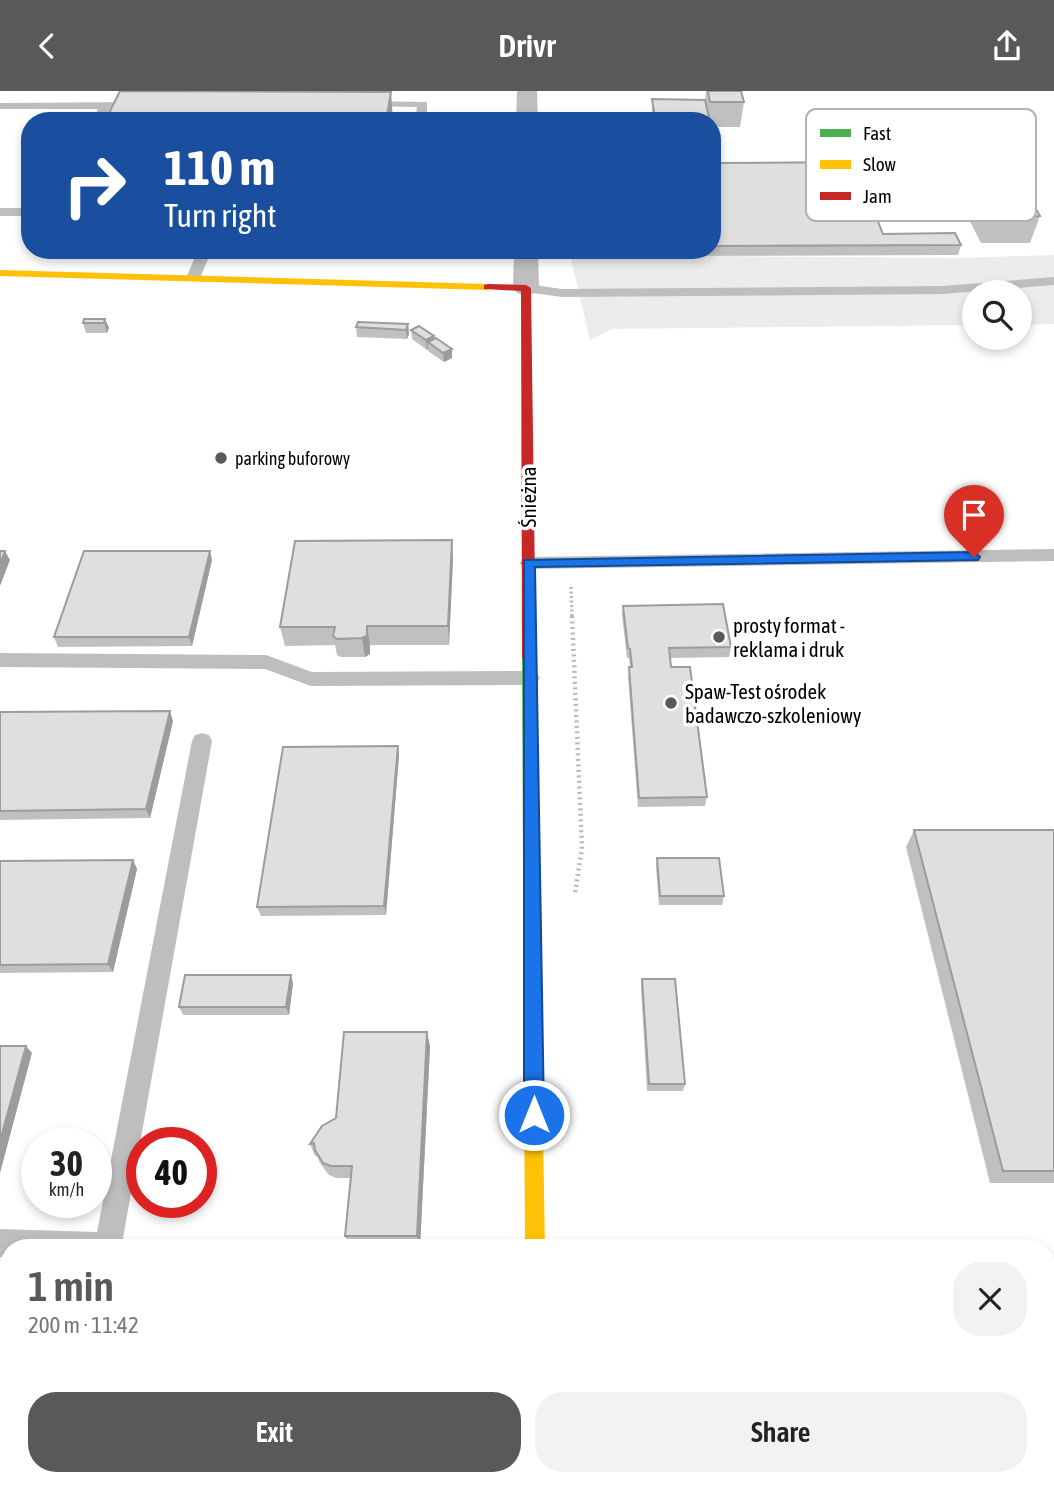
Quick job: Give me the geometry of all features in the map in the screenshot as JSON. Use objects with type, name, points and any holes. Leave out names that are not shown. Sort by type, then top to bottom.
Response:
[{"type":"street","points":[[527,91],[527,112]]},
{"type":"street","name":"Śnieżna","points":[[526,259],[535,1239]]},
{"type":"street","points":[[0,273],[526,288]]},
{"type":"lane","points":[[43,105],[51,91]]},
{"type":"lane","points":[[354,104],[423,104],[422,112]]},
{"type":"lane","points":[[102,112],[106,105]]},
{"type":"lane","points":[[0,106],[161,105]]},
{"type":"lane","points":[[0,212],[21,212]]},
{"type":"lane","points":[[193,278],[201,259]]},
{"type":"lane","points":[[526,288],[562,293],[879,291],[943,290],[1054,281]]},
{"type":"lane","points":[[528,563],[1054,555]]},
{"type":"lane","points":[[0,660],[266,662],[311,680],[530,678]]},
{"type":"lane","points":[[112,1239],[202,741]]},
{"type":"shaded area","points":[[1054,255],[1054,324],[1032,325],[1032,280],[962,280],[962,325],[612,329],[590,340],[571,259],[721,259],[721,256],[957,258]]},
{"type":"building","points":[[120,91],[391,92],[388,112],[110,112]]},
{"type":"building","points":[[708,91],[741,91],[744,102],[710,102]]},
{"type":"building","points":[[652,99],[705,100],[708,112],[654,112]]},
{"type":"building","points":[[806,162],[806,221],[878,221],[883,234],[955,233],[961,245],[721,246],[721,163]]},
{"type":"building","points":[[84,319],[105,319],[104,323],[83,323]]},
{"type":"building","points":[[358,322],[408,324],[406,330],[356,327]]},
{"type":"building","points":[[419,326],[434,336],[426,340],[411,330]]},
{"type":"building","points":[[436,338],[452,349],[443,353],[428,342]]},
{"type":"building","points":[[452,540],[448,626],[367,626],[367,636],[337,639],[333,636],[335,627],[280,627],[295,541]]},
{"type":"building","points":[[0,551],[5,551],[0,564]]},
{"type":"building","points":[[84,551],[210,551],[189,637],[54,637]]},
{"type":"building","points":[[723,604],[731,647],[669,648],[671,667],[690,667],[707,797],[639,798],[629,667],[632,667],[623,606]]},
{"type":"building","points":[[170,711],[146,809],[0,811],[0,712]]},
{"type":"building","points":[[398,746],[384,906],[257,907],[283,747]]},
{"type":"building","points":[[914,830],[1054,830],[1054,1171],[1003,1171]]},
{"type":"building","points":[[657,858],[719,858],[724,896],[660,896]]},
{"type":"building","points":[[133,860],[108,964],[0,965],[0,861]]},
{"type":"building","points":[[185,975],[291,975],[286,1007],[179,1007]]},
{"type":"building","points":[[642,979],[675,979],[685,1084],[649,1084]]},
{"type":"building","points":[[344,1032],[427,1032],[417,1236],[345,1236],[352,1166],[331,1166],[323,1163],[314,1143],[310,1144],[322,1126],[336,1118]]},
{"type":"building","points":[[0,1046],[26,1046],[0,1141]]},
{"type":"traffic: fast","points":[[529,658],[533,1078]]},
{"type":"traffic: slow","points":[[0,273],[488,287]]},
{"type":"traffic: slow","points":[[533,1078],[535,1239]]},
{"type":"traffic: jam","points":[[488,287],[526,288],[529,658]]},
{"type":"place","name":"parking buforowy","points":[[221,458]]},
{"type":"place","name":"prosty format - reklama i druk","points":[[719,637]]},
{"type":"place","name":"Spaw-Test ośrodek badawczo-szkoleniowy","points":[[671,703]]},
{"type":"route","points":[[534,1115],[528,563],[974,557]]}]
